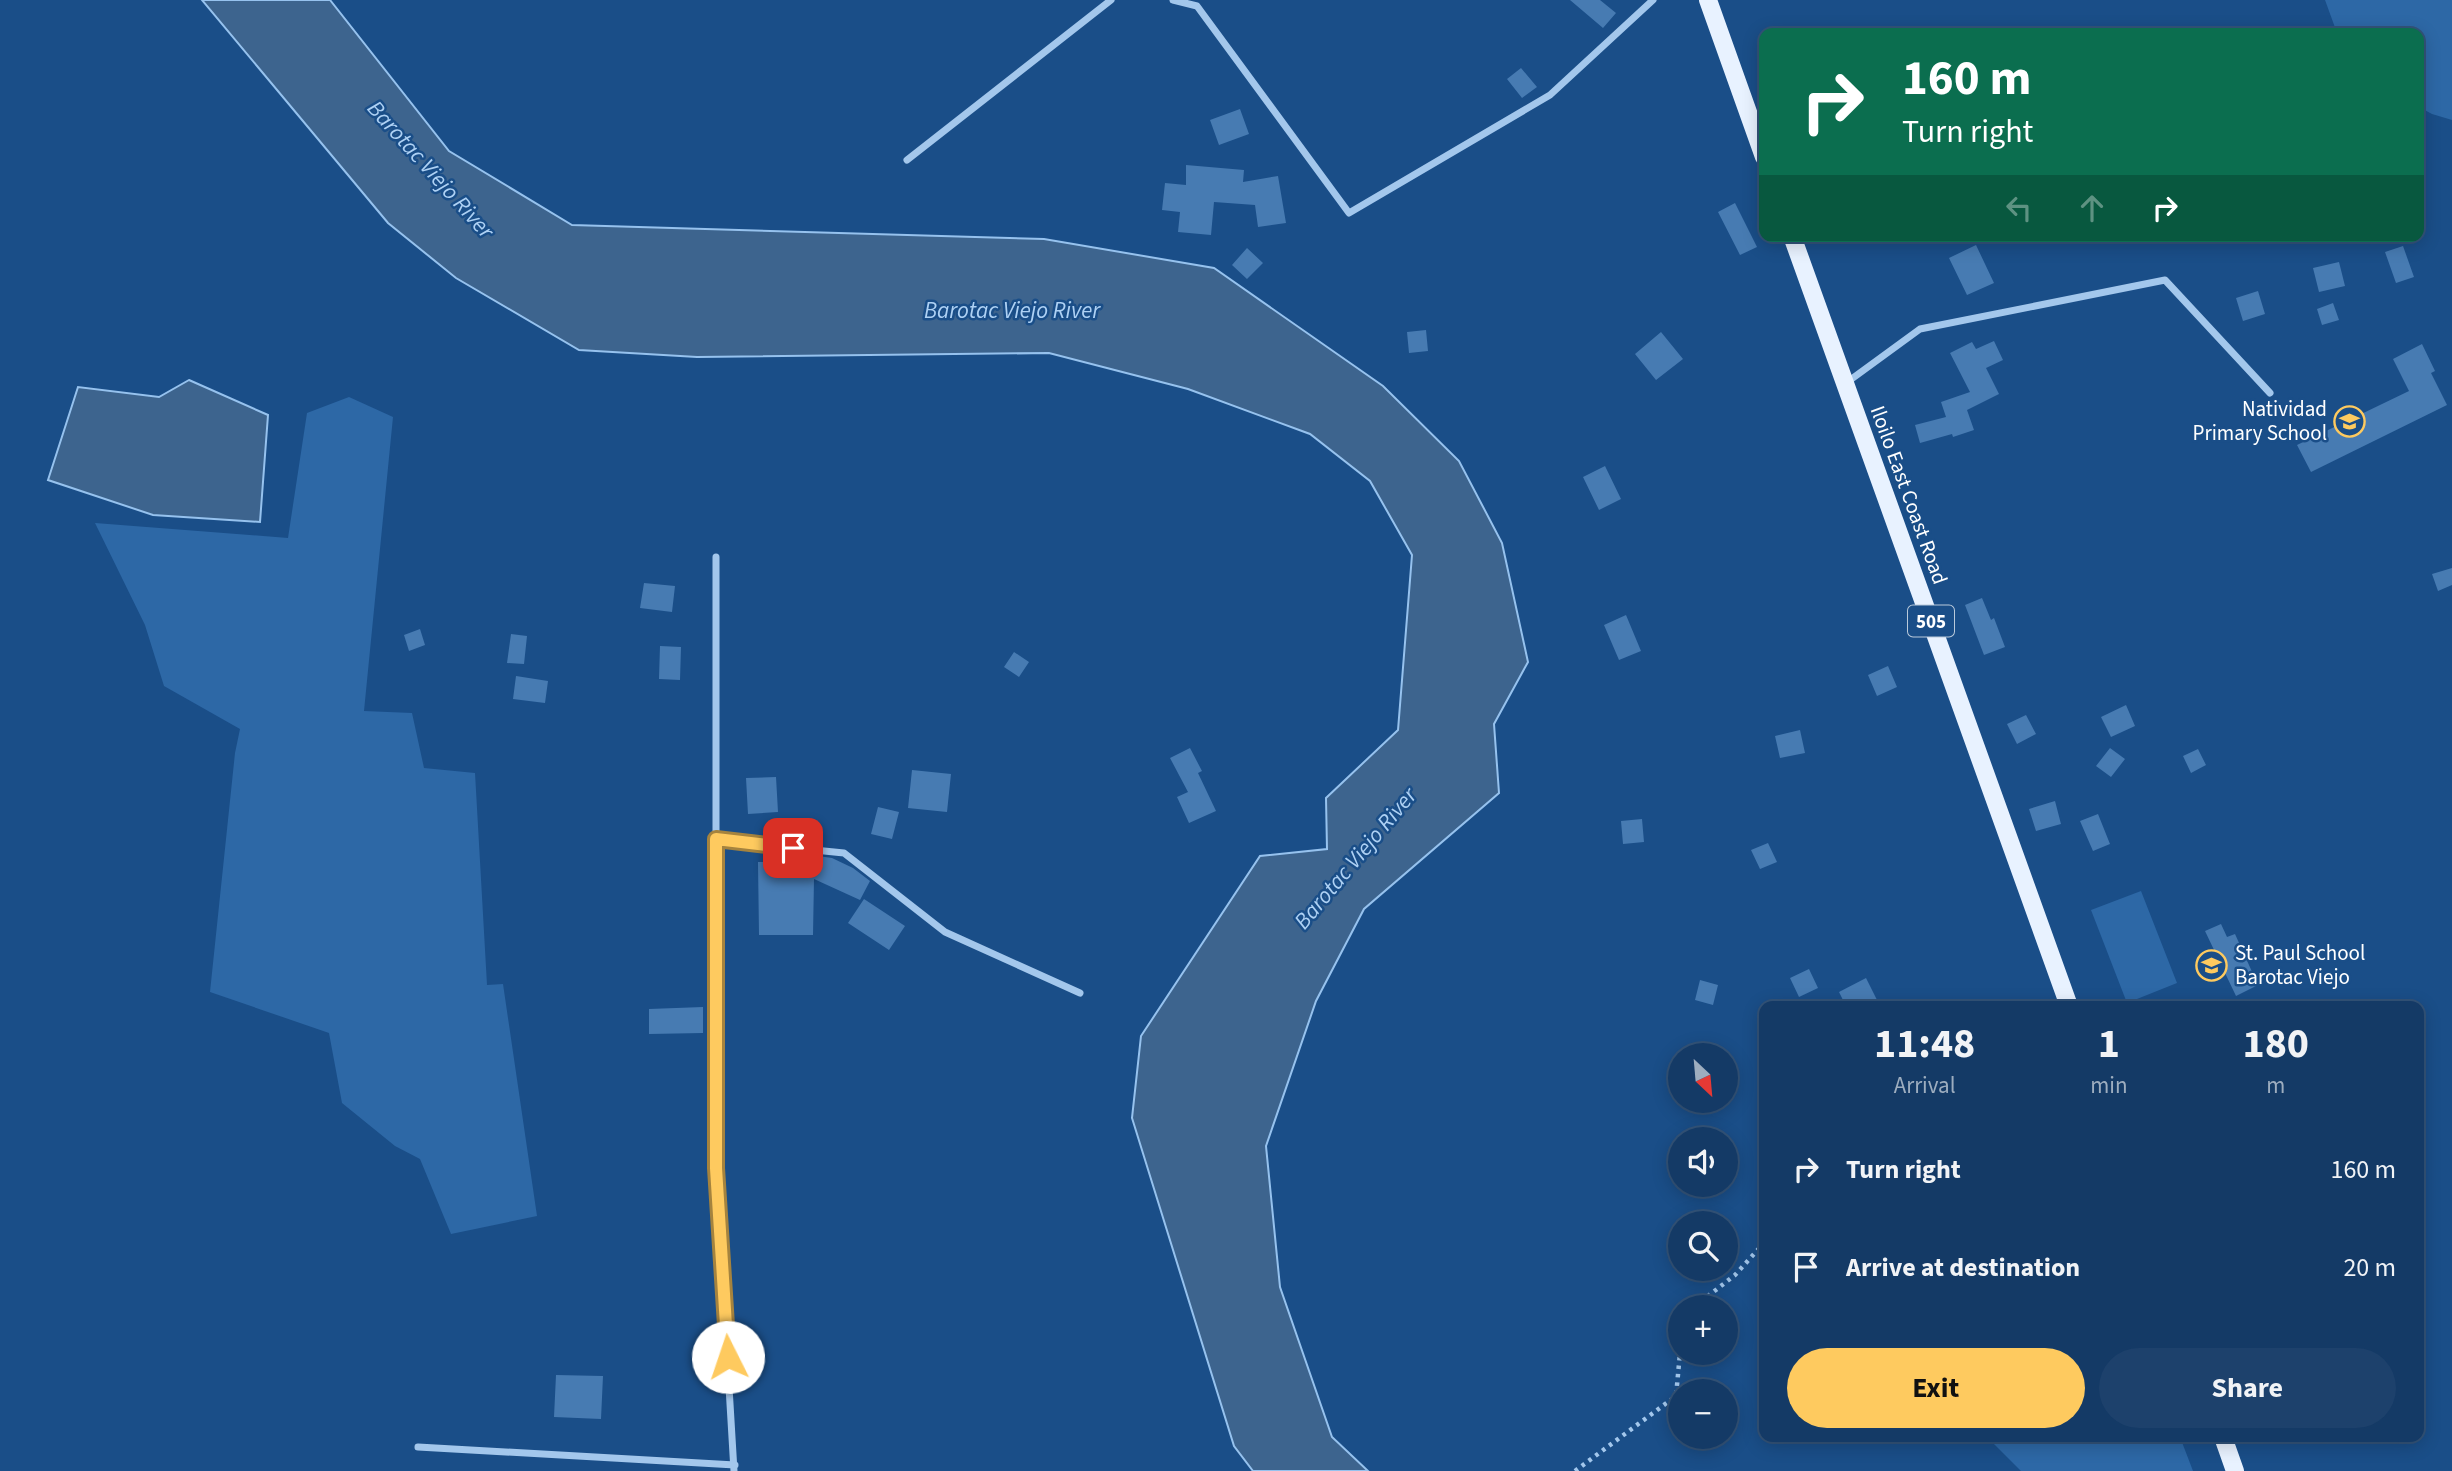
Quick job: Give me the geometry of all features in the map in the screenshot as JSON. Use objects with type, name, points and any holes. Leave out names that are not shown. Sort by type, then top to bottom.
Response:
[{"type":"main road","points":[[1708,0],[1759,143]]},
{"type":"main road","name":"Iloilo East Coast Road","points":[[1795,242],[2067,1001]]},
{"type":"main road","points":[[2225,1442],[2235,1471]]},
{"type":"street","points":[[907,160],[1111,0]]},
{"type":"street","points":[[1173,0],[1197,6],[1349,213],[1549,94],[1653,0]]},
{"type":"street","points":[[1845,383],[1920,329],[2165,280],[2270,393]]},
{"type":"street","points":[[418,1447],[734,1468],[716,1168],[716,557]]},
{"type":"street","points":[[716,839],[844,853],[945,932],[1080,993]]},
{"type":"path","points":[[1709,1295],[1735,1275],[1759,1249]]},
{"type":"path","points":[[1575,1471],[1676,1396],[1679,1365]]},
{"type":"shaded area","points":[[2325,0],[2452,0],[2452,120],[2424,110],[2424,28],[2335,28]]},
{"type":"shaded area","points":[[349,397],[393,417],[364,711],[412,713],[424,768],[475,773],[487,985],[503,984],[537,1216],[451,1234],[420,1159],[395,1146],[342,1103],[329,1033],[210,992],[235,753],[240,729],[164,686],[145,625],[95,523],[288,538],[307,413]]},
{"type":"shaded area","points":[[2141,891],[2177,983],[2126,1001],[2091,910]]},
{"type":"shaded area","points":[[1992,1442],[2182,1442],[2193,1471],[2021,1471]]},
{"type":"water","name":"Barotac Viejo River","points":[[202,0],[330,0],[449,151],[572,225],[1044,239],[1214,268],[1383,386],[1459,461],[1502,543],[1528,662],[1494,724],[1499,793],[1364,909],[1316,1001],[1266,1146],[1280,1287],[1332,1437],[1368,1471],[1253,1471],[1234,1446],[1132,1118],[1141,1036],[1260,856],[1327,849],[1326,798],[1398,730],[1412,555],[1370,481],[1310,434],[1188,389],[1049,353],[697,357],[579,350],[456,278],[388,223]]},
{"type":"water","points":[[189,380],[268,415],[260,522],[153,515],[48,480],[78,387],[159,397]]},
{"type":"building","points":[[1570,0],[1600,0],[1616,13],[1603,28]]},
{"type":"building","points":[[1521,68],[1537,87],[1522,98],[1507,79]]},
{"type":"building","points":[[1240,109],[1249,134],[1219,145],[1210,120]]},
{"type":"building","points":[[1186,165],[1244,170],[1243,182],[1278,176],[1286,223],[1258,227],[1255,205],[1214,202],[1211,235],[1178,232],[1180,212],[1162,210],[1165,183],[1186,185]]},
{"type":"building","points":[[1735,203],[1757,247],[1740,255],[1718,212]]},
{"type":"building","points":[[1976,245],[1994,283],[1967,295],[1949,258]]},
{"type":"building","points":[[2403,246],[2414,277],[2396,283],[2385,252]]},
{"type":"building","points":[[1247,248],[1263,263],[1247,279],[1232,265]]},
{"type":"building","points":[[2339,262],[2345,286],[2319,292],[2313,268]]},
{"type":"building","points":[[2258,291],[2265,314],[2243,321],[2236,298]]},
{"type":"building","points":[[2333,303],[2339,320],[2322,325],[2317,309]]},
{"type":"building","points":[[1426,330],[1428,351],[1409,353],[1407,332]]},
{"type":"building","points":[[1661,332],[1683,359],[1656,380],[1635,354]]},
{"type":"building","points":[[1994,341],[2003,360],[1986,368],[1999,394],[1967,410],[1974,430],[1920,443],[1915,425],[1946,417],[1941,402],[1970,392],[1950,353],[1972,342],[1976,349]]},
{"type":"building","points":[[2422,344],[2435,371],[2431,373],[2447,405],[2311,472],[2297,445],[2409,391],[2393,359]]},
{"type":"building","points":[[1605,466],[1621,499],[1599,510],[1583,477]]},
{"type":"building","points":[[2452,568],[2452,585],[2438,591],[2432,574]]},
{"type":"building","points":[[644,583],[675,586],[672,612],[640,608]]},
{"type":"building","points":[[1982,598],[1991,620],[1994,618],[2005,647],[1984,655],[1965,605]]},
{"type":"building","points":[[1626,615],[1641,651],[1619,660],[1604,625]]},
{"type":"building","points":[[420,629],[425,645],[409,651],[404,635]]},
{"type":"building","points":[[511,634],[527,636],[524,664],[507,663]]},
{"type":"building","points":[[660,646],[681,647],[680,680],[659,679]]},
{"type":"building","points":[[1014,652],[1029,662],[1019,677],[1004,667]]},
{"type":"building","points":[[1888,666],[1897,687],[1877,696],[1868,675]]},
{"type":"building","points":[[516,676],[548,681],[545,703],[513,699]]},
{"type":"building","points":[[2126,705],[2135,726],[2111,737],[2101,717]]},
{"type":"building","points":[[2026,715],[2036,734],[2017,744],[2007,724]]},
{"type":"building","points":[[1800,730],[1805,753],[1780,758],[1775,736]]},
{"type":"building","points":[[1190,748],[1202,771],[1198,773],[1216,811],[1189,823],[1177,797],[1188,792],[1170,758]]},
{"type":"building","points":[[2110,748],[2125,759],[2111,777],[2096,766]]},
{"type":"building","points":[[2198,749],[2206,765],[2191,773],[2183,756]]},
{"type":"building","points":[[912,770],[951,774],[947,812],[908,808]]},
{"type":"building","points":[[776,777],[778,812],[748,814],[746,778]]},
{"type":"building","points":[[2055,801],[2061,824],[2036,831],[2029,809]]},
{"type":"building","points":[[878,807],[899,812],[892,839],[871,834]]},
{"type":"building","points":[[2098,814],[2110,844],[2093,851],[2080,821]]},
{"type":"building","points":[[1642,819],[1644,842],[1623,844],[1621,821]]},
{"type":"building","points":[[1768,843],[1777,862],[1760,869],[1751,850]]},
{"type":"building","points":[[818,856],[832,858],[853,868],[870,881],[860,900],[814,879],[813,935],[759,935],[758,862],[815,862]]},
{"type":"building","points":[[864,899],[905,926],[889,950],[848,923]]},
{"type":"building","points":[[2221,924],[2227,937],[2235,934],[2258,985],[2236,996],[2205,931]]},
{"type":"building","points":[[1809,969],[1818,988],[1799,997],[1790,978]]},
{"type":"building","points":[[1866,978],[1878,1001],[1844,1001],[1839,992]]},
{"type":"building","points":[[1700,980],[1718,985],[1713,1005],[1695,1000]]},
{"type":"building","points":[[703,1007],[703,1033],[649,1034],[649,1009]]},
{"type":"building","points":[[556,1375],[603,1376],[601,1419],[554,1417]]},
{"type":"place","name":"Natividad Primary School","points":[[2350,421]]},
{"type":"place","name":"St. Paul School Barotac Viejo","points":[[2212,965]]},
{"type":"route","points":[[728,1357],[716,1168],[716,839],[793,848]]}]
